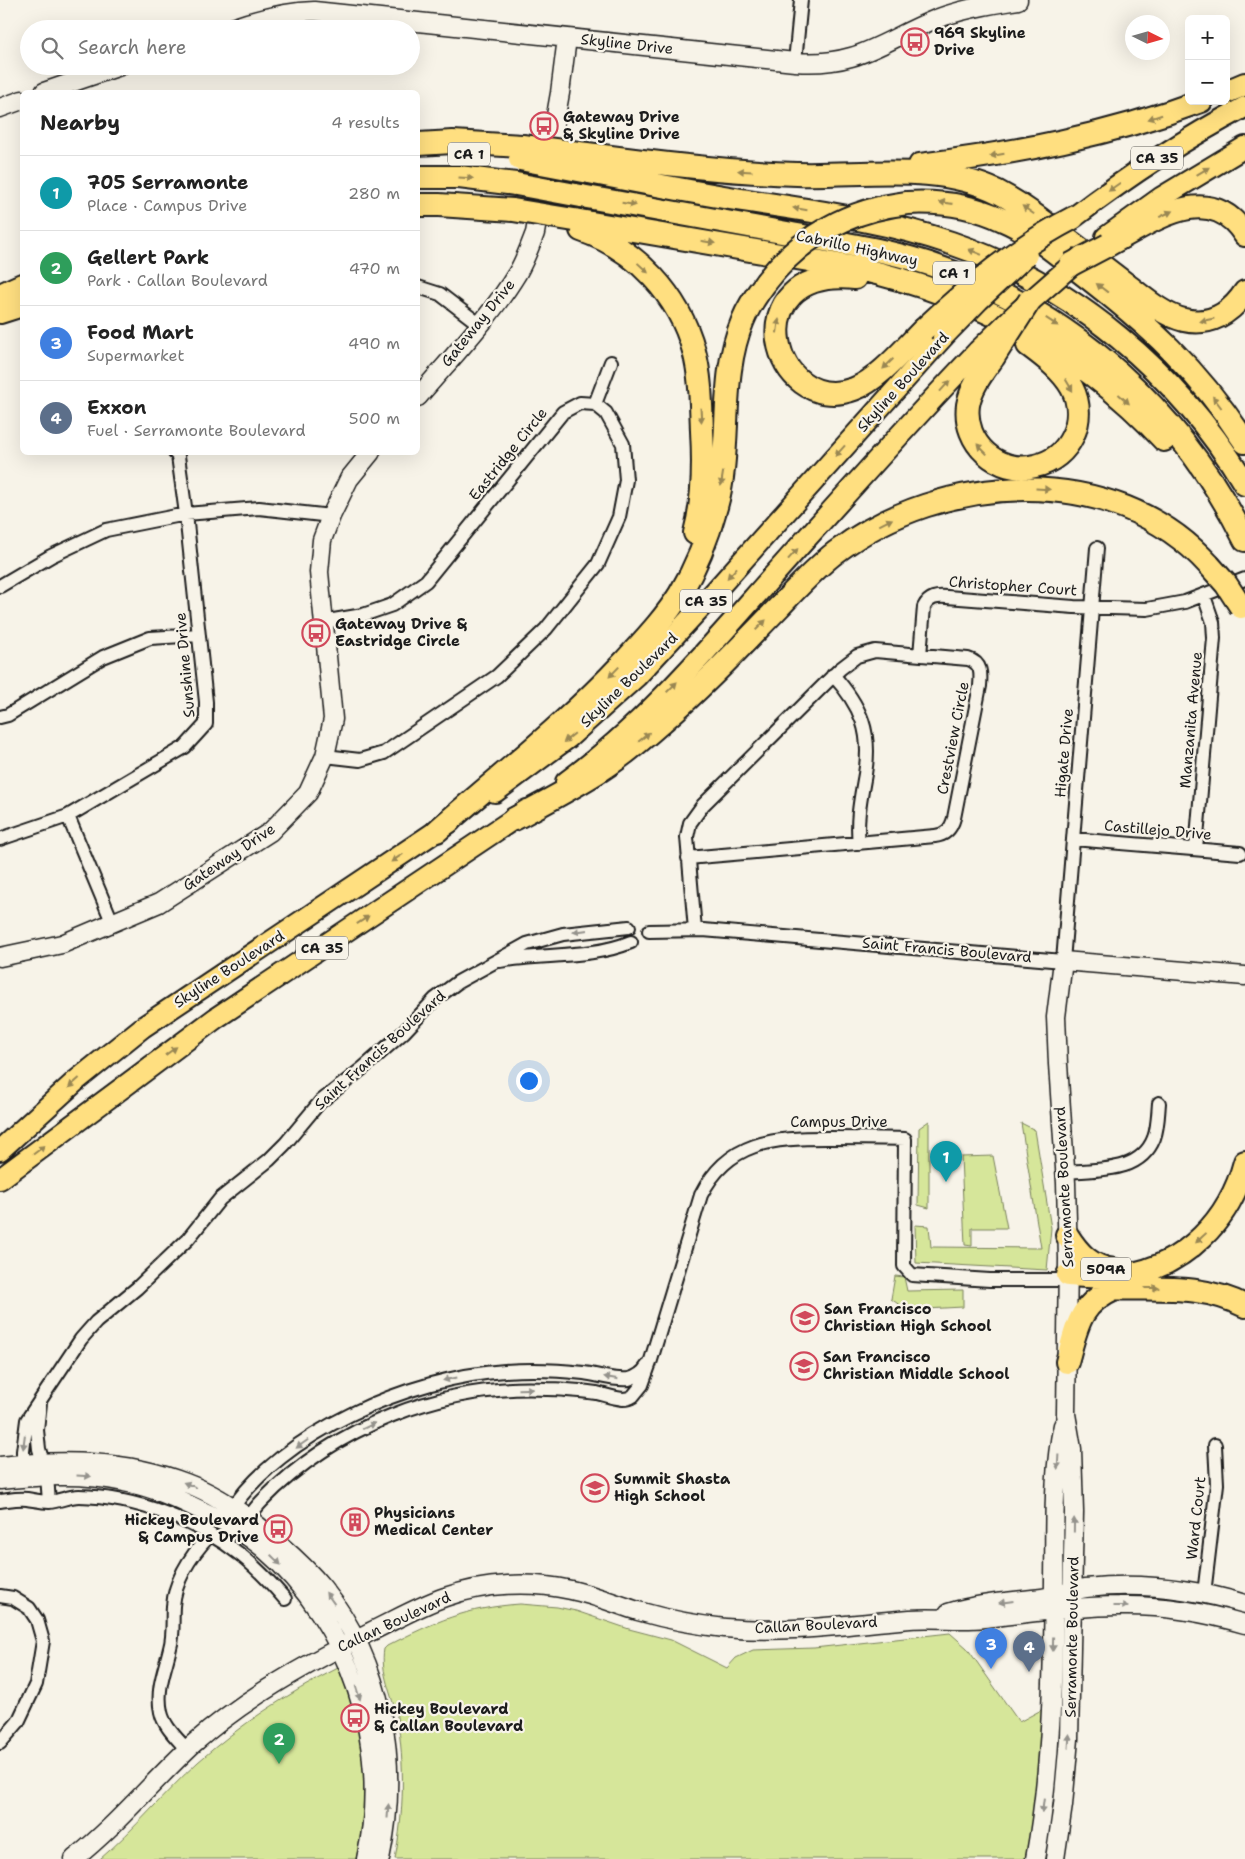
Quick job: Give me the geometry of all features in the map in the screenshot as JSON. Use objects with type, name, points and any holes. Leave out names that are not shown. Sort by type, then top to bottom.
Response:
[{"type":"highway","points":[[1230,90],[1245,84]]},
{"type":"highway","points":[[828,174],[907,167],[1034,148],[1120,128],[1189,105]]},
{"type":"highway","points":[[420,144],[453,142],[592,164],[784,173],[935,175],[962,179],[988,188],[1021,205],[1147,300],[1168,314],[1180,319],[1200,322],[1219,317],[1231,309],[1245,292]]},
{"type":"highway","name":"CA 1","points":[[420,153],[481,154],[521,152]]},
{"type":"highway","name":"Cabrillo Highway","points":[[592,164],[887,225],[951,243],[1009,266],[1071,302],[1108,328],[1141,356],[1198,416],[1216,439],[1245,484]]},
{"type":"highway","name":"Cabrillo Highway","points":[[420,176],[459,177],[516,184],[899,255],[941,268],[999,292],[1038,313],[1076,337],[1127,379],[1158,410],[1186,444],[1212,481],[1245,540]]},
{"type":"highway","points":[[437,831],[584,702],[647,636],[672,606],[684,587],[710,528],[723,475],[728,387],[734,350],[745,315],[766,282],[790,254],[821,231],[842,220],[866,211],[907,203],[941,202],[973,209],[1004,220],[1032,235],[1116,300],[1161,338],[1206,388],[1245,442]]},
{"type":"highway","points":[[428,205],[512,213],[848,266],[885,275],[963,301],[1013,324],[1046,342],[1099,378],[1151,426],[1234,519]]},
{"type":"highway","points":[[1070,265],[1105,243],[1170,212],[1184,208],[1196,206],[1224,213],[1236,223],[1245,235]]},
{"type":"highway","points":[[936,291],[854,278],[834,277],[816,280],[801,287],[788,300],[780,316],[777,336],[783,361],[797,379],[816,389],[836,392],[852,390],[869,381],[933,333],[956,300],[1017,251],[1042,234],[1073,218]]},
{"type":"highway","points":[[573,223],[615,246],[640,264],[652,276],[667,295],[681,318],[696,360],[703,456],[703,488],[699,519],[684,568],[647,636]]},
{"type":"highway","points":[[0,295],[20,286]]},
{"type":"highway","points":[[963,301],[1036,351],[1061,373],[1072,387],[1078,412],[1072,438],[1062,451],[1044,464],[1028,468],[1005,465],[985,453],[973,437],[968,418],[970,399],[979,379],[986,354],[1030,300]]},
{"type":"highway","points":[[0,312],[20,306]]},
{"type":"highway","points":[[514,819],[603,769],[664,721],[828,559],[869,531],[915,509],[948,499],[994,490],[1041,489],[1076,493],[1110,502],[1149,518],[1178,537],[1209,565],[1226,584],[1243,610]]},
{"type":"highway","name":"509A","points":[[1068,1280],[1143,1271],[1160,1265],[1194,1245],[1214,1225],[1231,1200],[1245,1162]]},
{"type":"highway","name":"509A","points":[[1067,1235],[1083,1257],[1101,1268],[1126,1270],[1160,1265]]},
{"type":"highway","points":[[1068,1280],[1115,1288],[1192,1289],[1215,1294],[1245,1306]]},
{"type":"highway","points":[[1067,1362],[1079,1323],[1087,1307],[1099,1296],[1115,1288]]},
{"type":"main road","name":"CA 35","points":[[1073,218],[1146,165],[1199,132],[1245,107]]},
{"type":"main road","name":"CA 35","points":[[1105,243],[1169,193],[1245,147]]},
{"type":"main road","points":[[1030,300],[1070,265]]},
{"type":"main road","name":"Skyline Boulevard","points":[[0,1150],[77,1080],[142,1028],[512,781],[604,708],[637,676],[705,603],[933,333]]},
{"type":"main road","name":"CA 35","points":[[0,1179],[216,1018],[514,819],[600,755],[671,689],[830,511],[986,354]]},
{"type":"street","points":[[795,62],[801,0]]},
{"type":"street","name":"Skyline Drive","points":[[261,20],[282,14],[332,6],[567,38],[795,62],[825,62],[856,56],[955,12],[1018,0]]},
{"type":"street","name":"Gateway Drive","points":[[420,395],[498,302],[519,270],[535,233],[558,104],[567,38]]},
{"type":"street","points":[[50,90],[94,75]]},
{"type":"street","points":[[0,108],[20,101]]},
{"type":"street","points":[[420,288],[440,294],[479,324]]},
{"type":"street","points":[[325,756],[360,760],[384,753],[497,676],[546,629],[598,564],[619,517],[626,480],[623,444],[606,413],[595,404],[611,362]]},
{"type":"street","name":"Eastridge Circle","points":[[322,622],[363,615],[392,605],[426,581],[563,412],[580,403],[595,404]]},
{"type":"street","name":"Sunshine Drive","points":[[0,839],[68,816],[186,747],[206,724],[206,702],[186,514],[177,455]]},
{"type":"street","name":"Gateway Drive","points":[[0,957],[62,944],[159,903],[270,832],[308,793],[325,756],[333,719],[330,676],[322,622],[319,572],[322,540],[331,516],[349,480],[369,455]]},
{"type":"street","points":[[0,586],[51,556],[106,530],[186,514],[259,508],[331,516]]},
{"type":"street","name":"Higate Drive","points":[[1063,961],[1097,548]]},
{"type":"street","name":"Christopher Court","points":[[920,655],[924,607],[933,598],[947,596],[1068,607],[1147,608],[1175,604],[1204,596],[1245,579]]},
{"type":"street","name":"Manzanita Avenue","points":[[1196,849],[1214,638],[1213,622],[1204,596]]},
{"type":"street","points":[[0,717],[8,715],[103,657],[150,638],[199,635]]},
{"type":"street","name":"Crestview Circle","points":[[688,858],[938,836],[948,831],[953,822],[980,686],[980,669],[976,662],[972,660],[881,651],[868,652],[851,660],[834,675],[698,811],[688,830],[688,858],[695,930]]},
{"type":"street","points":[[834,675],[858,708],[867,740],[867,765],[858,817],[859,843]]},
{"type":"street","points":[[68,816],[113,924]]},
{"type":"street","name":"Castillejo Drive","points":[[1073,839],[1240,853]]},
{"type":"street","name":"Saint Francis Boulevard","points":[[23,1464],[22,1451],[27,1420],[81,1339],[96,1322],[137,1288],[188,1239],[220,1199],[269,1160],[320,1102],[404,1032],[435,999],[458,982],[512,951],[542,939],[585,930],[628,927]]},
{"type":"street","name":"Saint Francis Boulevard","points":[[649,931],[695,930],[1245,976]]},
{"type":"street","name":"Saint Francis Boulevard","points":[[484,968],[500,961],[606,950],[630,942]]},
{"type":"street","name":"Serramonte Boulevard","points":[[1035,1859],[1044,1802],[1050,1743],[1058,1457],[1066,1414],[1068,1280],[1066,1172],[1056,1017],[1063,961]]},
{"type":"street","points":[[1066,1172],[1119,1168],[1140,1158],[1153,1140],[1159,1103]]},
{"type":"street","name":"Campus Drive","points":[[236,1520],[303,1465],[352,1434],[394,1415],[441,1400],[507,1389],[565,1390],[626,1399],[634,1396],[639,1390],[651,1360],[698,1201],[704,1189],[715,1172],[732,1157],[747,1148],[774,1140],[798,1138],[905,1139],[904,1266],[912,1275],[990,1280],[1068,1280]]},
{"type":"street","name":"Campus Drive","points":[[236,1520],[242,1494],[304,1442],[357,1411],[400,1393],[444,1380],[505,1370],[559,1371],[630,1379],[643,1372],[651,1360]]},
{"type":"street","name":"Saint Francis Boulevard","points":[[40,1402],[37,1430],[49,1502]]},
{"type":"street","name":"Serramonte Boulevard","points":[[1055,1859],[1063,1805],[1069,1739],[1073,1608],[1074,1494],[1072,1449],[1066,1414]]},
{"type":"street","name":"Ward Court","points":[[1204,1594],[1217,1484],[1216,1445]]},
{"type":"street","points":[[0,1466],[23,1464],[136,1484],[236,1520],[276,1541],[315,1578],[339,1610],[356,1639],[377,1694],[387,1753],[388,1802],[386,1829],[380,1859]]},
{"type":"street","points":[[0,1480],[45,1469]]},
{"type":"street","points":[[0,1501],[27,1499],[49,1502],[78,1496],[122,1501],[168,1515],[210,1535],[248,1562],[285,1599]]},
{"type":"street","points":[[236,1520],[293,1579],[320,1614],[339,1647],[354,1681],[362,1707],[374,1784],[373,1817],[366,1859]]},
{"type":"street","points":[[187,1750],[169,1729],[161,1714],[161,1676],[171,1647],[176,1589],[188,1564],[210,1535]]},
{"type":"street","name":"Callan Boulevard","points":[[74,1859],[117,1822],[187,1750],[257,1694],[339,1647],[441,1598],[477,1588],[515,1584],[541,1585],[574,1590],[657,1616],[691,1623],[730,1628],[787,1630],[933,1617],[974,1619],[1054,1603],[1073,1590],[1099,1587],[1174,1589],[1245,1604]]},
{"type":"street","points":[[0,1596],[14,1598],[29,1608],[37,1620],[43,1641],[36,1684],[18,1722],[0,1743]]},
{"type":"street","name":"Callan Boulevard","points":[[1054,1603],[1073,1608],[1159,1607],[1194,1612],[1245,1624]]},
{"type":"green space","points":[[929,1121],[929,1208],[918,1205],[919,1128]]},
{"type":"green space","points":[[1021,1123],[1035,1130],[1051,1228],[1047,1270],[916,1263],[915,1225],[929,1226],[931,1247],[1041,1248]]},
{"type":"green space","points":[[993,1156],[1007,1228],[972,1228],[972,1246],[965,1245],[961,1157]]},
{"type":"green space","points":[[895,1276],[904,1277],[907,1291],[963,1290],[963,1307],[907,1310],[891,1299]]},
{"type":"green space","points":[[520,1604],[557,1607],[576,1611],[629,1629],[671,1640],[727,1668],[736,1658],[753,1650],[814,1648],[950,1633],[967,1648],[1019,1722],[1045,1708],[1045,1734],[1028,1859],[395,1859],[402,1806],[402,1770],[400,1735],[385,1675],[384,1649],[421,1629],[451,1617],[467,1612]]},
{"type":"green space","points":[[338,1668],[355,1713],[363,1762],[363,1811],[356,1859],[100,1859],[185,1774],[214,1748],[265,1710]]},
{"type":"place","name":"969 Skyline Drive","points":[[915,42]]},
{"type":"place","name":"Gateway Drive & Skyline Drive","points":[[544,126]]},
{"type":"place","name":"Gateway Drive & Eastridge Circle","points":[[316,633]]},
{"type":"place","name":"705 Serramonte","points":[[946,1182]]},
{"type":"place","name":"San Francisco Christian High School","points":[[805,1318]]},
{"type":"place","name":"San Francisco Christian Middle School","points":[[804,1366]]},
{"type":"place","name":"Summit Shasta High School","points":[[595,1488]]},
{"type":"place","name":"Physicians Medical Center","points":[[355,1522]]},
{"type":"place","name":"Hickey Boulevard & Campus Drive","points":[[278,1529]]},
{"type":"place","name":"Food Mart","points":[[991,1669]]},
{"type":"place","name":"Exxon","points":[[1029,1672]]},
{"type":"place","name":"Hickey Boulevard & Callan Boulevard","points":[[355,1718]]},
{"type":"place","name":"Gellert Park","points":[[279,1764]]}]
